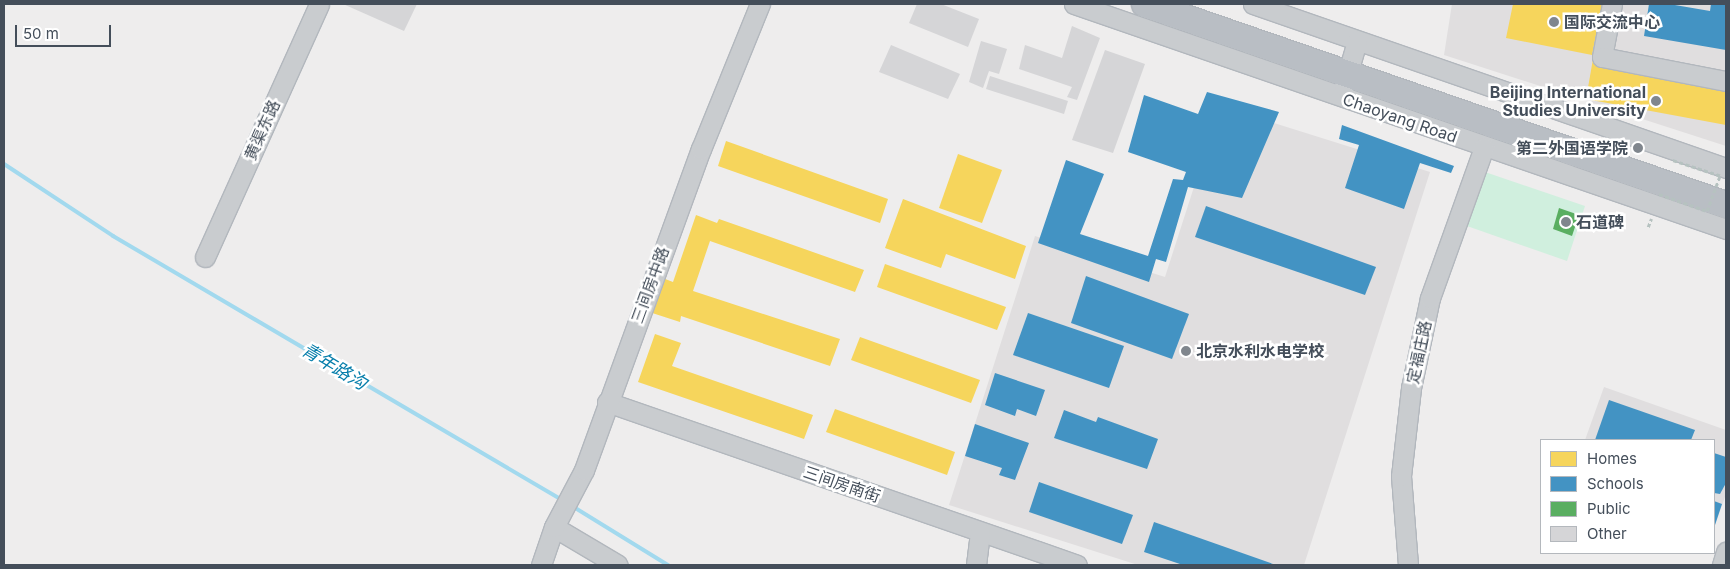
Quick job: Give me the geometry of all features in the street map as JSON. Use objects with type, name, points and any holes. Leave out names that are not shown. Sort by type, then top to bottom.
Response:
[{"type":"highway","name":"Chaoyang Road","points":[[1145,4],[1349,68],[1726,191]]},
{"type":"highway","name":"Chaoyang Road","points":[[1189,4],[1349,68],[1726,205]]},
{"type":"street","name":"黄渠东路","points":[[205,257],[319,4]]},
{"type":"street","name":"三间房中路","points":[[541,565],[556,523],[579,482],[701,149],[760,4]]},
{"type":"street","name":"Chaoyang Road","points":[[1074,4],[1349,68],[1726,168]]},
{"type":"street","name":"Chaoyang Road","points":[[1252,4],[1349,68],[1484,147],[1726,230]]},
{"type":"street","points":[[1612,4],[1602,57],[1726,80]]},
{"type":"street","name":"定福庄路","points":[[1408,565],[1401,476],[1411,388],[1430,298],[1484,147]]},
{"type":"street","name":"三间房南街","points":[[607,402],[1077,565]]},
{"type":"street","points":[[556,523],[618,565]]},
{"type":"street","points":[[976,565],[980,532]]},
{"type":"street","points":[[1722,565],[1726,552]]},
{"type":"path","points":[[1659,194],[1707,211],[1717,185],[1720,176],[1671,160]]},
{"type":"shaded area","name":"Beijing International Studies University","points":[[1452,4],[1726,4],[1726,146],[1444,55]]},
{"type":"shaded area","name":"北京水利水电学校","points":[[1220,106],[1430,172],[1304,565],[1138,565],[949,505],[1035,236],[1165,277]]},
{"type":"shaded area","points":[[1604,387],[1726,430],[1726,494],[1715,525],[1715,439],[1585,439]]},
{"type":"green space","points":[[1485,172],[1585,206],[1567,261],[1467,226]]},
{"type":"building: Homes","name":"国际交流中心","points":[[1513,4],[1602,5],[1592,55],[1506,38]]},
{"type":"building: Homes","points":[[1593,59],[1726,84],[1726,125],[1586,99]]},
{"type":"building: Homes","points":[[726,141],[888,199],[880,223],[718,166]]},
{"type":"building: Homes","points":[[958,154],[1002,170],[982,223],[939,208]]},
{"type":"building: Homes","points":[[903,199],[1026,246],[1015,279],[946,254],[941,268],[885,248]]},
{"type":"building: Homes","points":[[696,215],[717,223],[719,219],[864,270],[855,292],[710,241],[693,291],[840,339],[830,366],[681,316],[680,322],[646,311],[660,277],[673,282]]},
{"type":"building: Homes","points":[[885,264],[1006,307],[997,330],[877,287]]},
{"type":"building: Homes","points":[[655,334],[681,343],[672,366],[813,415],[804,439],[638,382]]},
{"type":"building: Homes","points":[[860,337],[980,380],[971,403],[851,360]]},
{"type":"building: Homes","points":[[835,409],[955,452],[947,475],[826,432]]},
{"type":"building: Schools","points":[[1649,4],[1669,4],[1710,11],[1711,4],[1726,4],[1726,50],[1644,36]]},
{"type":"building: Schools","points":[[1207,92],[1279,112],[1242,198],[1188,187],[1166,262],[1156,259],[1149,282],[1038,243],[1066,160],[1104,174],[1080,234],[1148,256],[1173,179],[1183,180],[1186,172],[1128,152],[1144,95],[1198,114]]},
{"type":"building: Schools","points":[[1342,125],[1454,166],[1451,173],[1420,163],[1404,209],[1345,188],[1359,145],[1339,139]]},
{"type":"building: Schools","points":[[1206,206],[1376,267],[1365,295],[1195,237]]},
{"type":"building: Schools","points":[[1086,276],[1189,314],[1172,359],[1071,323]]},
{"type":"building: Schools","points":[[1028,313],[1124,346],[1109,388],[1013,355]]},
{"type":"building: Schools","points":[[995,373],[1045,390],[1036,416],[1017,409],[1015,416],[985,405]]},
{"type":"building: Schools","points":[[1609,400],[1695,430],[1691,439],[1595,439]]},
{"type":"building: Schools","points":[[1064,410],[1096,422],[1098,417],[1158,439],[1147,469],[1054,438]]},
{"type":"building: Schools","points":[[975,424],[1029,443],[1015,480],[999,475],[1002,468],[965,456]]},
{"type":"building: Schools","points":[[1715,453],[1726,457],[1726,483],[1720,494],[1715,493]]},
{"type":"building: Schools","points":[[1039,482],[1133,515],[1122,544],[1029,512]]},
{"type":"building: Schools","points":[[1715,501],[1722,504],[1715,525]]},
{"type":"building: Schools","points":[[1154,522],[1276,565],[1183,565],[1144,552]]},
{"type":"building: Public","name":"石道碑","points":[[1559,208],[1579,215],[1572,236],[1553,229]]},
{"type":"building: Other","points":[[343,4],[417,4],[404,31]]},
{"type":"building: Other","points":[[917,4],[941,4],[979,19],[968,47],[909,23]]},
{"type":"building: Other","points":[[1072,26],[1100,38],[1077,100],[1067,97],[1072,87],[1019,69],[1025,45],[1062,58]]},
{"type":"building: Other","points":[[981,41],[1007,49],[999,74],[989,71],[983,88],[969,82]]},
{"type":"building: Other","points":[[891,45],[960,74],[948,99],[879,72]]},
{"type":"building: Other","points":[[1105,50],[1145,64],[1113,153],[1072,140]]},
{"type":"building: Other","points":[[990,76],[1068,101],[1064,114],[986,89]]},
{"type":"waterway","name":"青年路沟","points":[[4,164],[113,236],[562,500]]},
{"type":"waterway","name":"青年路沟","points":[[572,506],[668,565]]},
{"type":"place","name":"国际交流中心","points":[[1554,22]]},
{"type":"place","name":"Beijing International Studies University","points":[[1656,101]]},
{"type":"place","name":"第二外国语学院","points":[[1638,148]]},
{"type":"place","name":"石道碑","points":[[1566,222]]},
{"type":"place","name":"北京水利水电学校","points":[[1186,351]]}]
